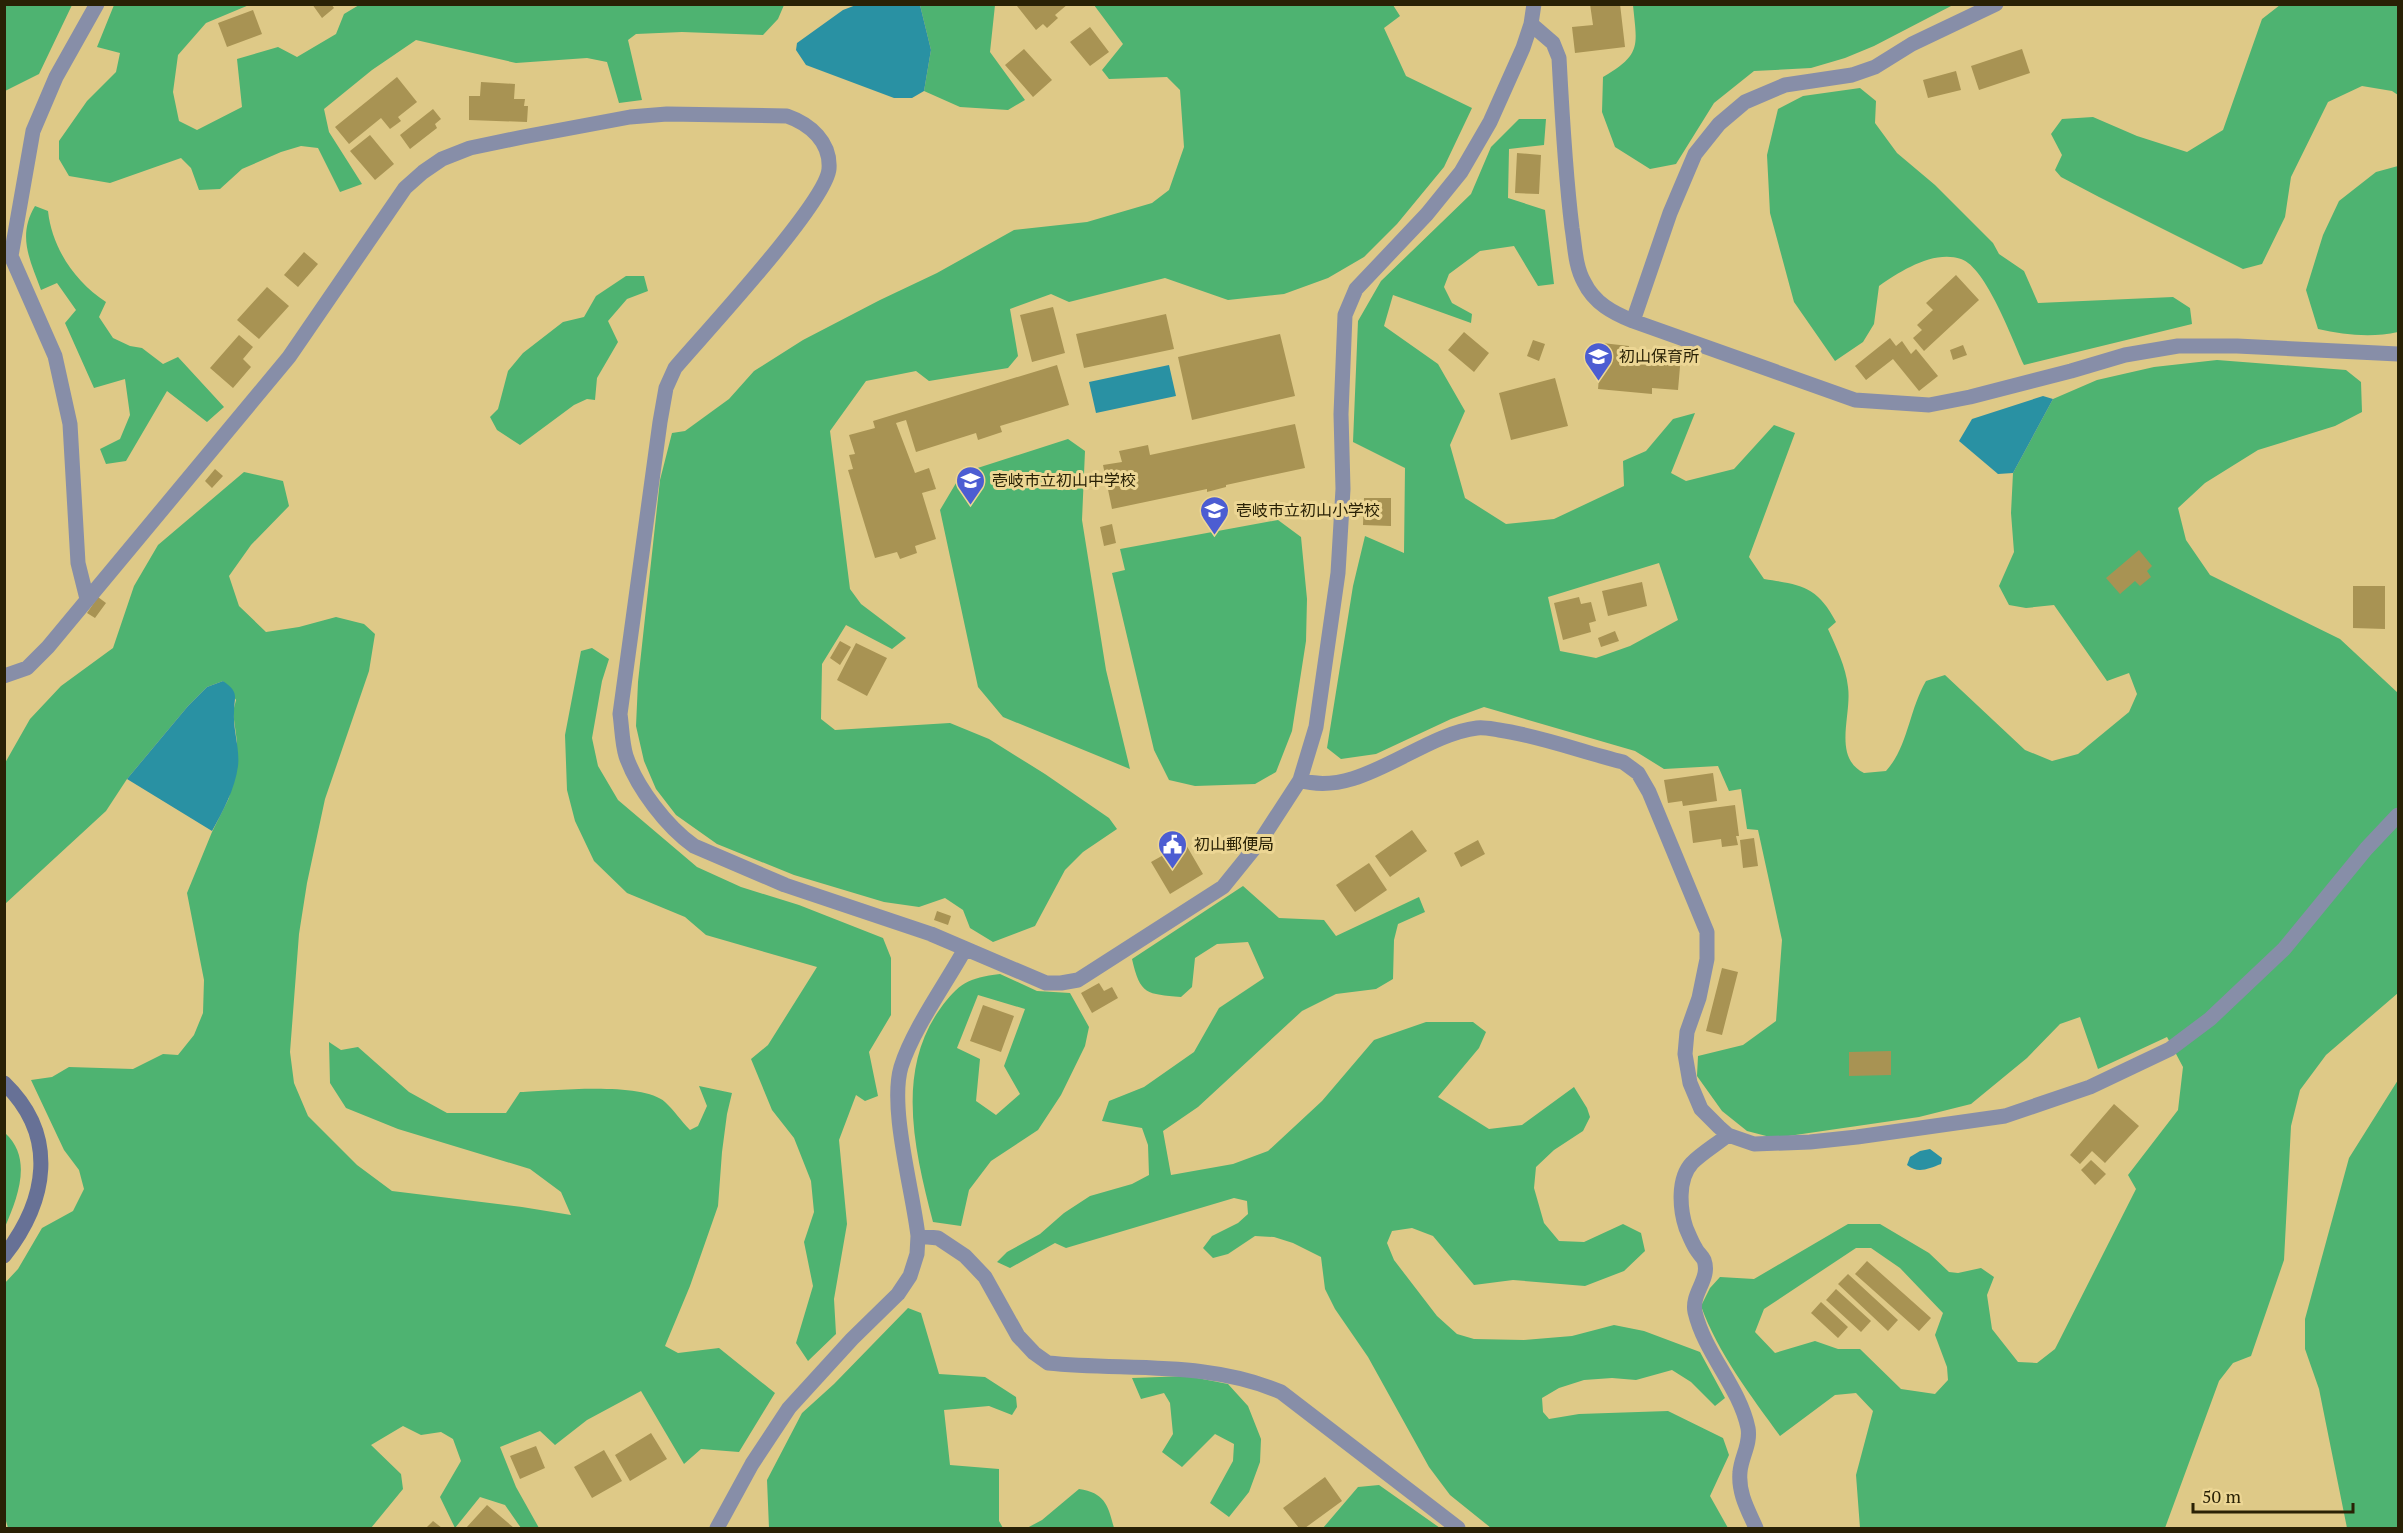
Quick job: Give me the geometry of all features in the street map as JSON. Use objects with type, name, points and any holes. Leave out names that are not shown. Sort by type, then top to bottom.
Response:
[{"type":"main road","points":[[4,1083],[30,1114],[42,1152],[41,1176],[34,1205],[26,1224],[4,1256]]},
{"type":"street","points":[[87,599],[78,563],[70,424],[55,356],[11,256],[33,131],[56,77],[98,4]]},
{"type":"street","points":[[4,676],[27,668],[48,647],[289,357],[405,188],[423,172],[442,159],[470,148],[630,117],[668,114],[787,116],[803,122],[824,144],[829,155],[829,171],[823,187],[792,231],[675,369],[666,388],[620,714],[625,753],[632,772],[643,789],[682,838],[694,846],[785,885],[931,934],[1046,984],[1078,980],[1223,887],[1261,840],[1300,780],[1316,727],[1338,573],[1345,315],[1356,289],[1427,214],[1461,172],[1490,122],[1523,48],[1531,24],[1534,4]]},
{"type":"street","points":[[1633,321],[1670,213],[1695,154],[1719,124],[1745,102],[1785,85],[1852,75],[1875,67],[1912,44],[1996,4]]},
{"type":"street","points":[[1531,24],[1553,43],[1559,58],[1568,193],[1577,261],[1583,282],[1594,299],[1616,315],[1855,400],[1887,404],[1929,405],[1970,397],[2125,355],[2178,346],[2237,346],[2398,354]]},
{"type":"street","points":[[1300,780],[1314,784],[1335,783],[1370,771],[1457,732],[1478,727],[1518,733],[1623,762],[1638,773],[1665,828],[1707,932],[1707,959],[1699,998],[1687,1032],[1685,1054],[1690,1083],[1701,1109],[1728,1135],[1754,1144],[1810,1142],[2005,1116],[2090,1086],[2170,1049],[2210,1019],[2284,949],[2366,849],[2398,815]]},
{"type":"street","points":[[717,1528],[753,1464],[789,1408],[852,1339],[898,1294],[910,1276],[917,1254],[918,1236],[897,1094],[901,1067],[918,1029],[964,949]]},
{"type":"street","points":[[1728,1135],[1691,1164],[1683,1184],[1681,1206],[1686,1227],[1695,1248],[1704,1258],[1706,1270],[1704,1280],[1696,1292],[1695,1310],[1743,1411],[1749,1431],[1747,1449],[1740,1471],[1741,1494],[1756,1528]]},
{"type":"street","points":[[918,1236],[938,1238],[965,1256],[985,1277],[1018,1336],[1034,1353],[1048,1363],[1194,1369],[1256,1381],[1281,1392],[1458,1528]]},
{"type":"green space","points":[[5,4],[72,5],[39,74],[5,91]]},
{"type":"green space","points":[[1633,4],[1953,5],[1874,46],[1845,58],[1811,68],[1754,71],[1714,103],[1676,164],[1650,169],[1615,147],[1602,112],[1603,77],[1625,62],[1634,48],[1636,40]]},
{"type":"green space","points":[[114,5],[249,5],[206,23],[178,55],[173,92],[179,121],[197,130],[242,107],[237,59],[278,47],[297,57],[336,34],[344,14],[359,5],[784,5],[778,19],[763,35],[682,32],[636,34],[628,40],[642,100],[619,103],[607,62],[587,58],[516,63],[416,40],[372,70],[324,109],[329,132],[362,184],[340,192],[318,148],[301,146],[242,169],[220,189],[199,190],[191,168],[181,158],[110,183],[69,176],[59,159],[59,141],[87,101],[116,72],[120,53],[97,47]]},
{"type":"green space","points":[[920,5],[995,5],[990,52],[1025,100],[1008,110],[960,107],[924,91],[931,50]]},
{"type":"green space","points":[[1094,5],[1393,5],[1400,16],[1384,28],[1406,76],[1472,108],[1444,167],[1397,224],[1364,257],[1328,278],[1284,294],[1228,300],[1165,278],[1069,302],[1051,294],[1010,309],[1018,356],[1008,368],[929,381],[916,371],[866,381],[830,431],[850,589],[861,604],[906,638],[892,649],[846,625],[822,664],[821,719],[835,730],[950,723],[989,739],[1045,774],[1109,818],[1117,829],[1083,852],[1065,870],[1035,926],[993,942],[970,928],[963,910],[945,898],[919,907],[884,902],[794,875],[717,844],[676,815],[656,789],[644,761],[636,726],[638,682],[660,480],[672,433],[685,431],[729,399],[754,371],[803,340],[937,273],[1014,230],[1087,222],[1152,203],[1169,190],[1184,147],[1180,90],[1167,77],[1109,79],[1102,70],[1123,44]]},
{"type":"green space","points":[[2280,5],[2398,5],[2398,95],[2392,91],[2362,86],[2328,102],[2291,177],[2285,217],[2262,264],[2243,269],[2061,177],[2055,170],[2062,155],[2051,134],[2062,119],[2093,117],[2137,136],[2187,152],[2223,130],[2262,19]]},
{"type":"green space","points":[[1860,88],[1876,101],[1875,123],[1897,153],[1935,185],[1993,243],[1999,254],[2024,271],[2038,303],[2173,297],[2190,308],[2192,324],[2024,365],[1998,306],[1980,276],[1961,259],[1939,257],[1897,274],[1879,286],[1874,324],[1863,342],[1835,361],[1794,302],[1770,213],[1767,155],[1778,109],[1803,96]]},
{"type":"green space","points":[[1519,119],[1546,119],[1544,145],[1509,149],[1508,198],[1545,210],[1554,284],[1538,286],[1514,246],[1480,251],[1449,274],[1444,287],[1452,303],[1472,314],[1471,323],[1393,295],[1384,326],[1438,364],[1465,411],[1450,445],[1465,498],[1506,524],[1554,519],[1624,486],[1623,461],[1646,451],[1673,419],[1695,413],[1671,473],[1686,481],[1734,469],[1774,425],[1795,433],[1749,557],[1764,579],[1789,583],[1815,594],[1836,622],[1828,629],[1847,680],[1849,698],[1846,746],[1854,766],[1864,773],[1886,771],[1904,740],[1926,681],[1945,675],[2025,750],[2052,761],[2078,754],[2129,712],[2137,694],[2129,673],[2107,681],[2054,605],[2026,608],[2009,605],[1999,586],[2014,552],[2011,513],[2013,473],[2053,399],[2097,380],[2154,367],[2217,360],[2346,370],[2361,382],[2362,412],[2335,426],[2258,450],[2205,483],[2178,508],[2186,540],[2210,575],[2340,639],[2398,693],[2398,993],[2326,1055],[2300,1090],[2291,1126],[2284,1260],[2251,1356],[2233,1363],[2219,1381],[2165,1528],[1860,1528],[1856,1475],[1873,1411],[1856,1393],[1835,1395],[1780,1436],[1716,1341],[1701,1306],[1710,1288],[1720,1277],[1754,1279],[1848,1224],[1880,1224],[1929,1253],[1949,1272],[1958,1273],[1981,1268],[1994,1277],[1987,1295],[1992,1329],[2018,1362],[2037,1363],[2055,1349],[2136,1189],[2128,1175],[2178,1110],[2183,1067],[2167,1037],[2098,1069],[2080,1017],[2060,1024],[2027,1058],[1971,1104],[1919,1117],[1774,1138],[1747,1131],[1722,1111],[1697,1076],[1698,1056],[1743,1045],[1776,1021],[1782,940],[1758,830],[1747,829],[1741,789],[1729,791],[1718,766],[1664,769],[1635,751],[1484,707],[1451,719],[1376,754],[1341,759],[1327,748],[1353,586],[1365,536],[1404,553],[1405,468],[1353,442],[1358,321],[1381,281],[1471,194],[1491,147]],"holes":[[[1659,563],[1678,620],[1630,646],[1596,658],[1560,651],[1548,597]],[[1856,1248],[1871,1248],[1900,1268],[1943,1313],[1935,1335],[1947,1367],[1948,1380],[1935,1394],[1901,1389],[1860,1349],[1838,1349],[1815,1341],[1775,1353],[1755,1332],[1764,1309]]]},
{"type":"green space","points":[[2398,166],[2398,332],[2358,335],[2318,329],[2306,290],[2323,235],[2339,201],[2376,172]]},
{"type":"green space","points":[[35,206],[48,211],[54,238],[75,274],[84,285],[106,302],[99,317],[113,338],[130,346],[142,348],[163,364],[178,357],[224,407],[207,422],[167,391],[126,461],[106,464],[100,449],[120,439],[130,415],[125,379],[94,388],[65,323],[76,310],[57,283],[41,290],[27,248],[26,238],[30,217]]},
{"type":"green space","points":[[626,276],[644,276],[648,291],[627,299],[608,321],[618,342],[597,378],[595,400],[587,399],[574,405],[520,445],[497,430],[490,417],[498,409],[508,371],[523,353],[563,322],[584,317],[596,296]]},
{"type":"green space","points":[[1068,439],[1085,451],[1082,520],[1106,670],[1130,769],[1003,717],[978,687],[940,510],[962,473]]},
{"type":"green space","points":[[244,472],[283,481],[289,506],[251,545],[229,576],[239,606],[266,632],[299,627],[336,617],[364,624],[375,634],[369,671],[325,799],[299,934],[290,1052],[294,1083],[308,1116],[357,1165],[392,1191],[571,1215],[561,1192],[530,1169],[398,1129],[346,1108],[330,1083],[329,1042],[341,1050],[358,1047],[409,1092],[447,1113],[506,1113],[520,1092],[617,1089],[637,1091],[665,1102],[690,1130],[698,1126],[707,1106],[699,1086],[732,1093],[722,1152],[718,1206],[690,1286],[665,1346],[678,1353],[719,1348],[775,1393],[739,1452],[701,1449],[684,1464],[641,1391],[587,1420],[555,1445],[540,1431],[500,1447],[516,1487],[539,1528],[521,1528],[505,1505],[480,1497],[455,1528],[440,1497],[461,1461],[453,1439],[441,1432],[421,1435],[403,1426],[371,1445],[401,1474],[403,1489],[371,1528],[8,1528],[4,1514],[4,1284],[18,1269],[42,1228],[73,1211],[84,1189],[79,1170],[64,1150],[31,1080],[52,1077],[69,1067],[133,1069],[163,1054],[178,1055],[194,1035],[203,1013],[204,980],[187,893],[212,832],[229,798],[237,742],[233,712],[236,700],[223,681],[207,687],[188,706],[127,779],[106,811],[5,904],[5,763],[30,719],[61,686],[113,648],[134,586],[158,545]]},
{"type":"green space","points":[[1278,520],[1301,537],[1307,599],[1306,641],[1292,731],[1276,772],[1255,784],[1195,786],[1169,780],[1154,750],[1112,573],[1125,570],[1120,549]]},
{"type":"green space","points":[[592,648],[609,659],[602,681],[592,738],[598,766],[618,800],[697,867],[741,887],[799,905],[883,938],[891,958],[891,1015],[869,1052],[878,1096],[865,1101],[856,1095],[839,1140],[847,1224],[834,1299],[836,1334],[808,1361],[796,1343],[813,1286],[804,1242],[814,1212],[811,1181],[794,1138],[772,1110],[751,1059],[768,1045],[817,967],[706,935],[685,917],[627,893],[594,861],[575,821],[567,790],[565,735],[581,651]]},
{"type":"green space","points":[[1243,886],[1279,918],[1324,920],[1336,936],[1419,897],[1425,912],[1398,924],[1394,940],[1393,979],[1376,989],[1336,994],[1302,1011],[1198,1107],[1163,1131],[1171,1175],[1233,1164],[1268,1151],[1322,1101],[1374,1040],[1426,1022],[1473,1022],[1486,1032],[1479,1048],[1438,1097],[1489,1129],[1522,1125],[1574,1087],[1590,1117],[1583,1131],[1554,1150],[1536,1167],[1534,1188],[1544,1223],[1559,1241],[1584,1242],[1623,1224],[1641,1233],[1645,1251],[1624,1271],[1585,1286],[1513,1280],[1474,1285],[1433,1236],[1412,1228],[1392,1231],[1387,1243],[1394,1260],[1437,1316],[1457,1334],[1474,1339],[1524,1340],[1572,1336],[1614,1325],[1644,1331],[1700,1352],[1725,1398],[1715,1406],[1691,1382],[1672,1370],[1636,1380],[1612,1378],[1584,1380],[1559,1388],[1542,1398],[1543,1412],[1549,1419],[1579,1414],[1668,1411],[1723,1438],[1729,1455],[1710,1496],[1728,1528],[1491,1528],[1450,1495],[1429,1467],[1368,1357],[1335,1309],[1325,1289],[1321,1257],[1293,1243],[1274,1237],[1255,1236],[1228,1254],[1213,1258],[1203,1248],[1212,1236],[1238,1223],[1248,1214],[1247,1201],[1234,1198],[1066,1248],[1055,1243],[1010,1268],[997,1262],[1007,1252],[1040,1234],[1064,1213],[1090,1196],[1132,1184],[1149,1175],[1148,1145],[1142,1128],[1102,1121],[1109,1101],[1144,1087],[1194,1052],[1219,1008],[1264,978],[1248,942],[1217,944],[1195,958],[1192,987],[1181,997],[1160,995],[1147,990],[1138,980],[1132,959]]},
{"type":"green space","points":[[1000,974],[1037,991],[1070,993],[1089,1027],[1085,1046],[1061,1095],[1038,1130],[991,1161],[969,1190],[961,1226],[933,1222],[915,1140],[913,1086],[917,1059],[926,1033],[940,1009],[953,993],[965,983]],"holes":[[[978,995],[1025,1009],[1004,1066],[1020,1094],[996,1115],[976,1101],[980,1059],[957,1048]]]},
{"type":"green space","points":[[2398,1080],[2398,1528],[2347,1528],[2319,1389],[2305,1349],[2305,1319],[2349,1158]]},
{"type":"green space","points":[[5,1133],[14,1143],[21,1166],[18,1191],[5,1227]]},
{"type":"green space","points":[[908,1308],[921,1313],[939,1374],[985,1377],[1016,1397],[1017,1407],[1012,1415],[989,1406],[944,1410],[950,1465],[999,1469],[999,1521],[1003,1528],[769,1528],[767,1480],[802,1413],[834,1384]]},
{"type":"green space","points":[[1187,1376],[1228,1384],[1248,1406],[1261,1439],[1260,1462],[1249,1492],[1229,1517],[1210,1503],[1233,1461],[1234,1444],[1215,1434],[1182,1467],[1162,1452],[1173,1434],[1170,1403],[1164,1393],[1141,1399],[1132,1378]]},
{"type":"green space","points":[[1379,1485],[1440,1528],[1323,1528],[1358,1487]]},
{"type":"green space","points":[[1079,1489],[1095,1494],[1104,1501],[1114,1528],[1027,1528],[1042,1520]]},
{"type":"water","points":[[856,5],[920,5],[931,50],[924,91],[912,98],[894,98],[806,65],[796,50],[797,43],[843,10]]},
{"type":"water","points":[[1169,365],[1176,396],[1096,413],[1089,382]]},
{"type":"water","points":[[2043,396],[2053,399],[2013,473],[1998,474],[1959,441],[1972,419]]},
{"type":"water","points":[[223,681],[235,695],[234,720],[238,766],[231,791],[212,831],[127,779],[188,706],[207,687]]},
{"type":"water","points":[[1930,1149],[1942,1158],[1941,1164],[1919,1170],[1907,1165],[1910,1157],[1920,1151]]},
{"type":"building","points":[[312,4],[331,4],[334,8],[322,18]]},
{"type":"building","points":[[1019,4],[1068,4],[1055,15],[1058,18],[1047,28],[1043,24],[1036,30],[1017,6]]},
{"type":"building","points":[[1590,4],[1620,4],[1625,47],[1575,53],[1572,27],[1593,25]]},
{"type":"building","points":[[253,10],[262,34],[227,47],[218,23]]},
{"type":"building","points":[[1090,27],[1109,52],[1090,66],[1070,42]]},
{"type":"building","points":[[1024,49],[1052,80],[1033,97],[1005,65]]},
{"type":"building","points":[[2022,49],[2030,73],[1979,90],[1971,66]]},
{"type":"building","points":[[1956,71],[1961,90],[1928,98],[1923,80]]},
{"type":"building","points":[[397,77],[417,102],[398,117],[401,121],[390,129],[381,118],[349,144],[335,127]]},
{"type":"building","points":[[481,82],[515,84],[514,99],[525,99],[524,106],[528,106],[527,122],[469,120],[469,96],[480,96]]},
{"type":"building","points":[[433,109],[441,119],[435,124],[437,128],[410,149],[400,135]]},
{"type":"building","points":[[370,135],[394,164],[375,180],[350,151]]},
{"type":"building","points":[[1517,153],[1541,155],[1539,194],[1515,193]]},
{"type":"building","points":[[304,252],[318,264],[298,287],[284,275]]},
{"type":"building","points":[[1956,275],[1979,300],[1924,351],[1913,338],[1922,330],[1917,325],[1933,310],[1926,303]]},
{"type":"building","points":[[267,287],[289,306],[259,339],[237,320]]},
{"type":"building","points":[[1053,307],[1065,353],[1032,362],[1020,315]]},
{"type":"building","points":[[1166,314],[1174,349],[1084,368],[1076,334]]},
{"type":"building","points":[[1464,332],[1489,353],[1474,372],[1448,350]]},
{"type":"building","points":[[1280,334],[1295,396],[1192,420],[1178,357]]},
{"type":"building","points":[[239,335],[253,347],[243,359],[251,367],[233,388],[210,368]]},
{"type":"building","points":[[1890,338],[1896,346],[1902,341],[1911,354],[1916,349],[1938,376],[1919,391],[1893,359],[1866,380],[1855,366]]},
{"type":"building","points":[[1533,340],[1545,344],[1539,361],[1527,356]]},
{"type":"building","points":[[1602,343],[1629,346],[1629,350],[1681,355],[1678,390],[1652,388],[1652,394],[1598,389]]},
{"type":"building","points":[[1963,345],[1967,355],[1953,360],[1950,350]]},
{"type":"building","points":[[1057,365],[1069,405],[1000,426],[1002,432],[978,440],[976,433],[916,452],[906,420],[896,423],[915,473],[929,468],[936,489],[922,493],[936,539],[915,546],[917,553],[900,559],[897,552],[875,558],[848,470],[853,469],[849,455],[855,454],[849,435],[875,428],[873,421]]},
{"type":"building","points":[[1555,378],[1568,426],[1511,440],[1499,393]]},
{"type":"building","points":[[1295,424],[1305,468],[1226,485],[1226,487],[1207,492],[1207,489],[1112,509],[1103,465],[1122,462],[1119,451],[1148,445],[1150,455]]},
{"type":"building","points":[[215,469],[223,476],[212,488],[205,481]]},
{"type":"building","points":[[1364,498],[1391,498],[1391,526],[1363,525]]},
{"type":"building","points":[[1112,524],[1116,543],[1104,546],[1100,527]]},
{"type":"building","points":[[2139,550],[2152,566],[2147,571],[2151,577],[2140,586],[2135,581],[2120,594],[2106,578]]},
{"type":"building","points":[[1642,582],[1647,606],[1608,616],[1602,591]]},
{"type":"building","points":[[2353,586],[2385,586],[2385,629],[2353,628]]},
{"type":"building","points":[[98,597],[106,603],[95,618],[87,613]]},
{"type":"building","points":[[1579,597],[1581,604],[1591,602],[1596,621],[1589,623],[1591,632],[1563,640],[1554,603]]},
{"type":"building","points":[[1615,631],[1619,641],[1601,647],[1598,638]]},
{"type":"building","points":[[840,641],[851,647],[840,665],[830,658]]},
{"type":"building","points":[[856,643],[887,658],[867,696],[837,680]]},
{"type":"building","points":[[1713,773],[1717,801],[1683,806],[1682,801],[1668,803],[1664,780]]},
{"type":"building","points":[[1735,805],[1738,845],[1722,847],[1721,839],[1693,843],[1689,811]]},
{"type":"building","points":[[1412,830],[1427,851],[1390,877],[1375,856]]},
{"type":"building","points":[[1754,838],[1758,866],[1743,868],[1740,840]]},
{"type":"building","points":[[1478,840],[1485,854],[1461,867],[1454,853]]},
{"type":"building","points":[[1185,843],[1203,874],[1170,894],[1151,862]]},
{"type":"building","points":[[1369,863],[1387,890],[1355,912],[1336,885]]},
{"type":"building","points":[[937,911],[951,916],[948,925],[934,920]]},
{"type":"building","points":[[1722,968],[1738,972],[1722,1035],[1706,1031]]},
{"type":"building","points":[[1099,983],[1104,991],[1112,987],[1118,998],[1092,1013],[1081,993]]},
{"type":"building","points":[[983,1005],[1014,1016],[1001,1052],[970,1041]]},
{"type":"building","points":[[1891,1051],[1891,1075],[1849,1076],[1849,1052]]},
{"type":"building","points":[[2114,1104],[2139,1126],[2105,1163],[2092,1151],[2080,1164],[2070,1155]]},
{"type":"building","points":[[2091,1160],[2106,1174],[2095,1185],[2081,1170]]},
{"type":"building","points":[[1867,1261],[1931,1318],[1919,1331],[1855,1274]]},
{"type":"building","points":[[1848,1274],[1898,1320],[1888,1331],[1838,1284]]},
{"type":"building","points":[[1836,1289],[1871,1321],[1861,1332],[1826,1300]]},
{"type":"building","points":[[1821,1302],[1848,1327],[1838,1338],[1811,1313]]},
{"type":"building","points":[[651,1433],[667,1459],[630,1481],[615,1455]]},
{"type":"building","points":[[536,1446],[545,1468],[520,1479],[510,1456]]},
{"type":"building","points":[[604,1450],[622,1481],[592,1498],[574,1467]]},
{"type":"building","points":[[1325,1477],[1342,1501],[1305,1528],[1299,1528],[1283,1508]]},
{"type":"building","points":[[487,1505],[514,1528],[466,1528]]},
{"type":"building","points":[[433,1521],[442,1528],[426,1528]]},
{"type":"place","name":"初山保育所","points":[[1598,382]]},
{"type":"place","name":"壱岐市立初山中学校","points":[[971,506]]},
{"type":"place","name":"壱岐市立初山小学校","points":[[1215,536]]},
{"type":"place","name":"初山郵便局","points":[[1173,870]]}]
